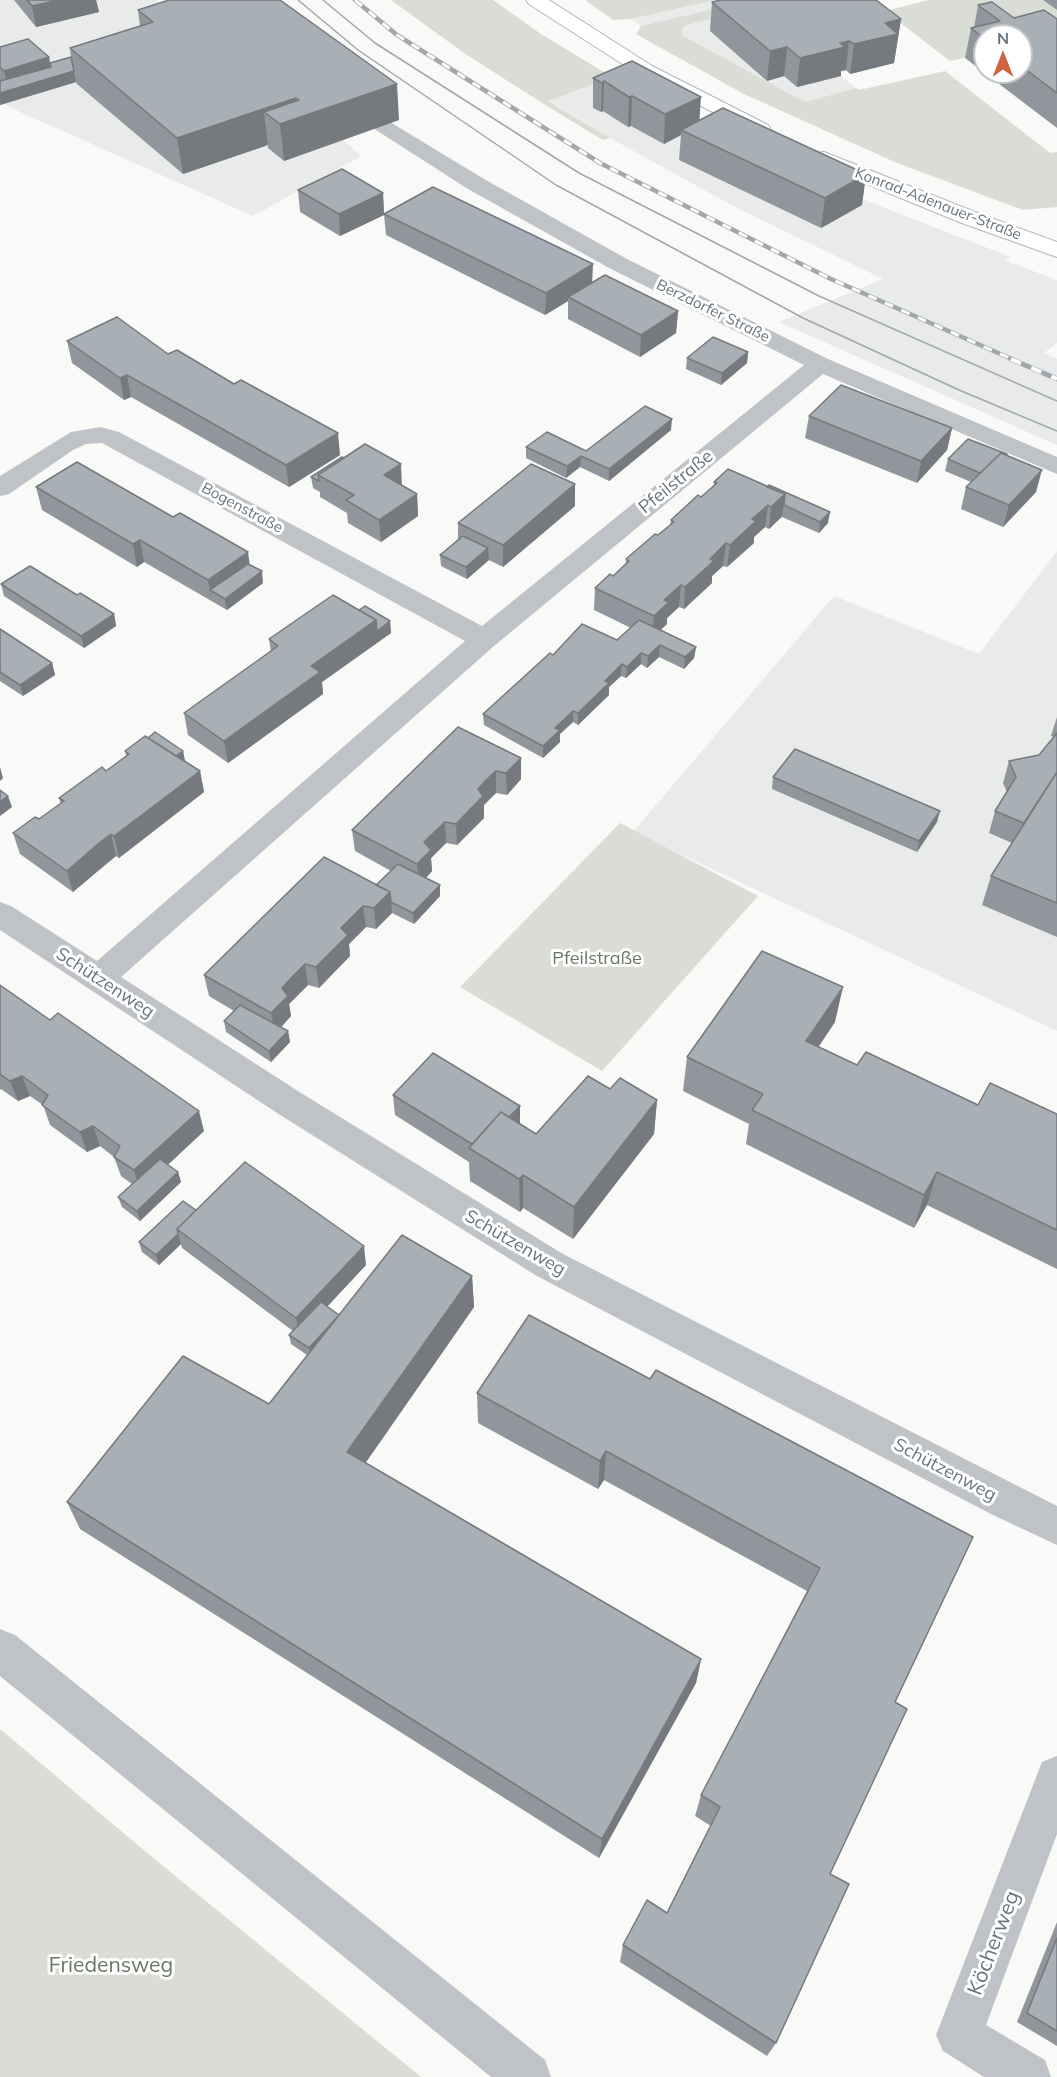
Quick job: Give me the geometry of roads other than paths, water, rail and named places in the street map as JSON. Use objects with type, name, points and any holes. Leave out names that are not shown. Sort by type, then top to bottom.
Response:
[{"type":"main road","points":[[536,0],[645,70],[776,137]]},
{"type":"main road","name":"Konrad-Adenauer-Straße","points":[[806,151],[967,217],[1057,250]]},
{"type":"street","name":"Berzdorfer Straße","points":[[383,126],[476,184],[619,264],[820,364],[1057,466]]},
{"type":"street","name":"Pfeilstraße","points":[[99,978],[484,639],[820,364]]},
{"type":"street","name":"Bogenstraße","points":[[0,488],[80,437],[100,435],[110,437],[484,639]]},
{"type":"street","name":"Schützenweg","points":[[0,914],[289,1103],[550,1265],[1005,1502],[1057,1526]]},
{"type":"street","points":[[0,1650],[528,2077]]},
{"type":"street","name":"Köcherweg","points":[[1028,2077],[959,2035],[1057,1777]]},
{"type":"tram line","points":[[298,0],[358,50],[556,185],[803,318],[959,390],[1057,431]]},
{"type":"tram line","points":[[323,0],[375,43],[579,173],[819,296],[1057,401]]},
{"type":"railway","points":[[355,0],[397,35],[600,163],[831,279],[1014,360]]},
{"type":"railway","points":[[1011,359],[1057,379]]},
{"type":"park label","name":"Friedensweg","points":[[111,1966]]}]
